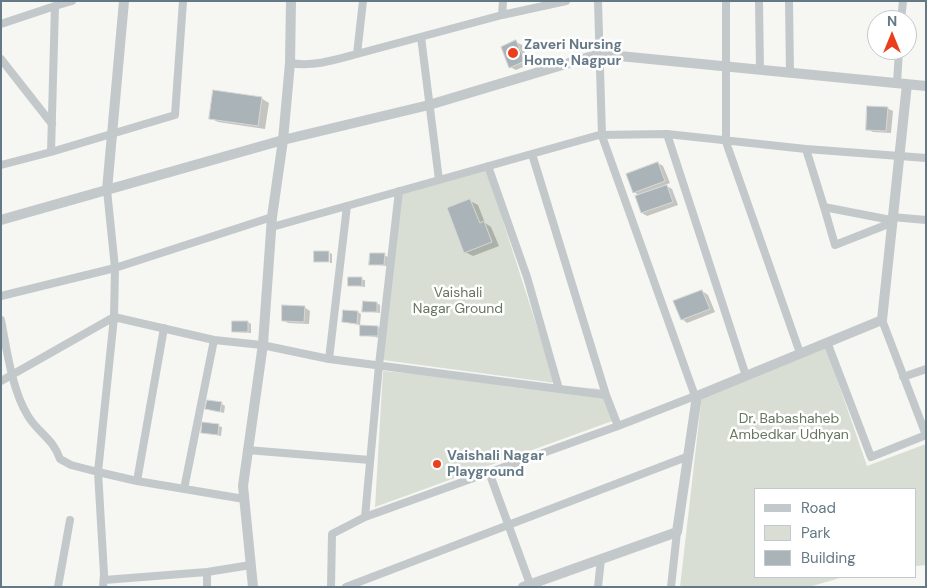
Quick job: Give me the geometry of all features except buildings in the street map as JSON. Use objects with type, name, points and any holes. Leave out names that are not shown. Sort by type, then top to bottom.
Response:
[{"type":"street","points":[[1,24],[72,1]]},
{"type":"street","points":[[124,1],[107,190],[114,268],[114,317],[98,472],[103,583],[206,572],[251,565]]},
{"type":"street","points":[[1,165],[174,115],[183,1]]},
{"type":"street","points":[[253,587],[243,486],[262,345],[272,222],[283,140],[290,63],[291,1]]},
{"type":"street","points":[[358,54],[363,1]]},
{"type":"street","points":[[502,15],[503,1]]},
{"type":"street","points":[[290,63],[302,65],[358,54],[502,15],[566,1]]},
{"type":"street","points":[[598,1],[602,136],[696,396],[671,587]]},
{"type":"street","points":[[726,1],[726,142],[800,353]]},
{"type":"street","points":[[759,1],[760,70]]},
{"type":"street","points":[[789,1],[790,73]]},
{"type":"street","points":[[51,152],[55,6]]},
{"type":"street","points":[[421,37],[439,180]]},
{"type":"street","points":[[1,220],[283,140],[429,105],[599,54],[926,86]]},
{"type":"street","points":[[1,59],[52,124]]},
{"type":"street","points":[[827,342],[871,458],[926,435],[882,320],[898,155],[902,83],[900,60]]},
{"type":"street","points":[[667,134],[746,376]]},
{"type":"street","points":[[1,296],[114,268],[272,222],[347,206],[602,136],[667,134],[726,142],[926,158]]},
{"type":"street","points":[[806,149],[835,246],[891,220]]},
{"type":"street","points":[[532,154],[606,395],[618,426]]},
{"type":"street","points":[[488,166],[527,277],[559,388]]},
{"type":"street","points":[[365,517],[379,365],[399,191]]},
{"type":"street","points":[[330,359],[347,206]]},
{"type":"street","points":[[824,207],[891,220],[926,220]]},
{"type":"street","points":[[1,381],[114,317],[214,340],[262,345],[330,359],[606,395]]},
{"type":"street","points":[[1,320],[12,374],[28,416],[55,446],[60,459],[71,465],[137,481],[244,499]]},
{"type":"street","points":[[331,587],[332,534],[365,517],[618,426],[882,320]]},
{"type":"street","points":[[137,481],[164,328]]},
{"type":"street","points":[[184,489],[214,340]]},
{"type":"street","points":[[903,377],[926,368]]},
{"type":"street","points":[[248,450],[370,460]]},
{"type":"street","points":[[346,587],[689,456]]},
{"type":"street","points":[[489,472],[509,524],[526,585],[677,532]]},
{"type":"street","points":[[58,587],[70,520]]},
{"type":"street","points":[[598,587],[601,559]]},
{"type":"street","points":[[206,572],[207,587]]},
{"type":"green space","name":"Vaishali Nagar Ground","points":[[486,168],[555,383],[383,360],[400,192]]},
{"type":"green space","name":"Dr. Babashaheb Ambedkar Udhyan","points":[[826,347],[867,466],[926,444],[926,565],[917,566],[917,488],[754,488],[754,578],[840,578],[809,587],[680,587],[702,395]]},
{"type":"green space","name":"Vaishali Nagar Playground","points":[[383,371],[600,389],[615,420],[375,507]]},
{"type":"place","name":"Zaveri Nursing Home, Nagpur","points":[[513,53]]},
{"type":"place","name":"Vaishali Nagar Playground","points":[[437,464]]}]
